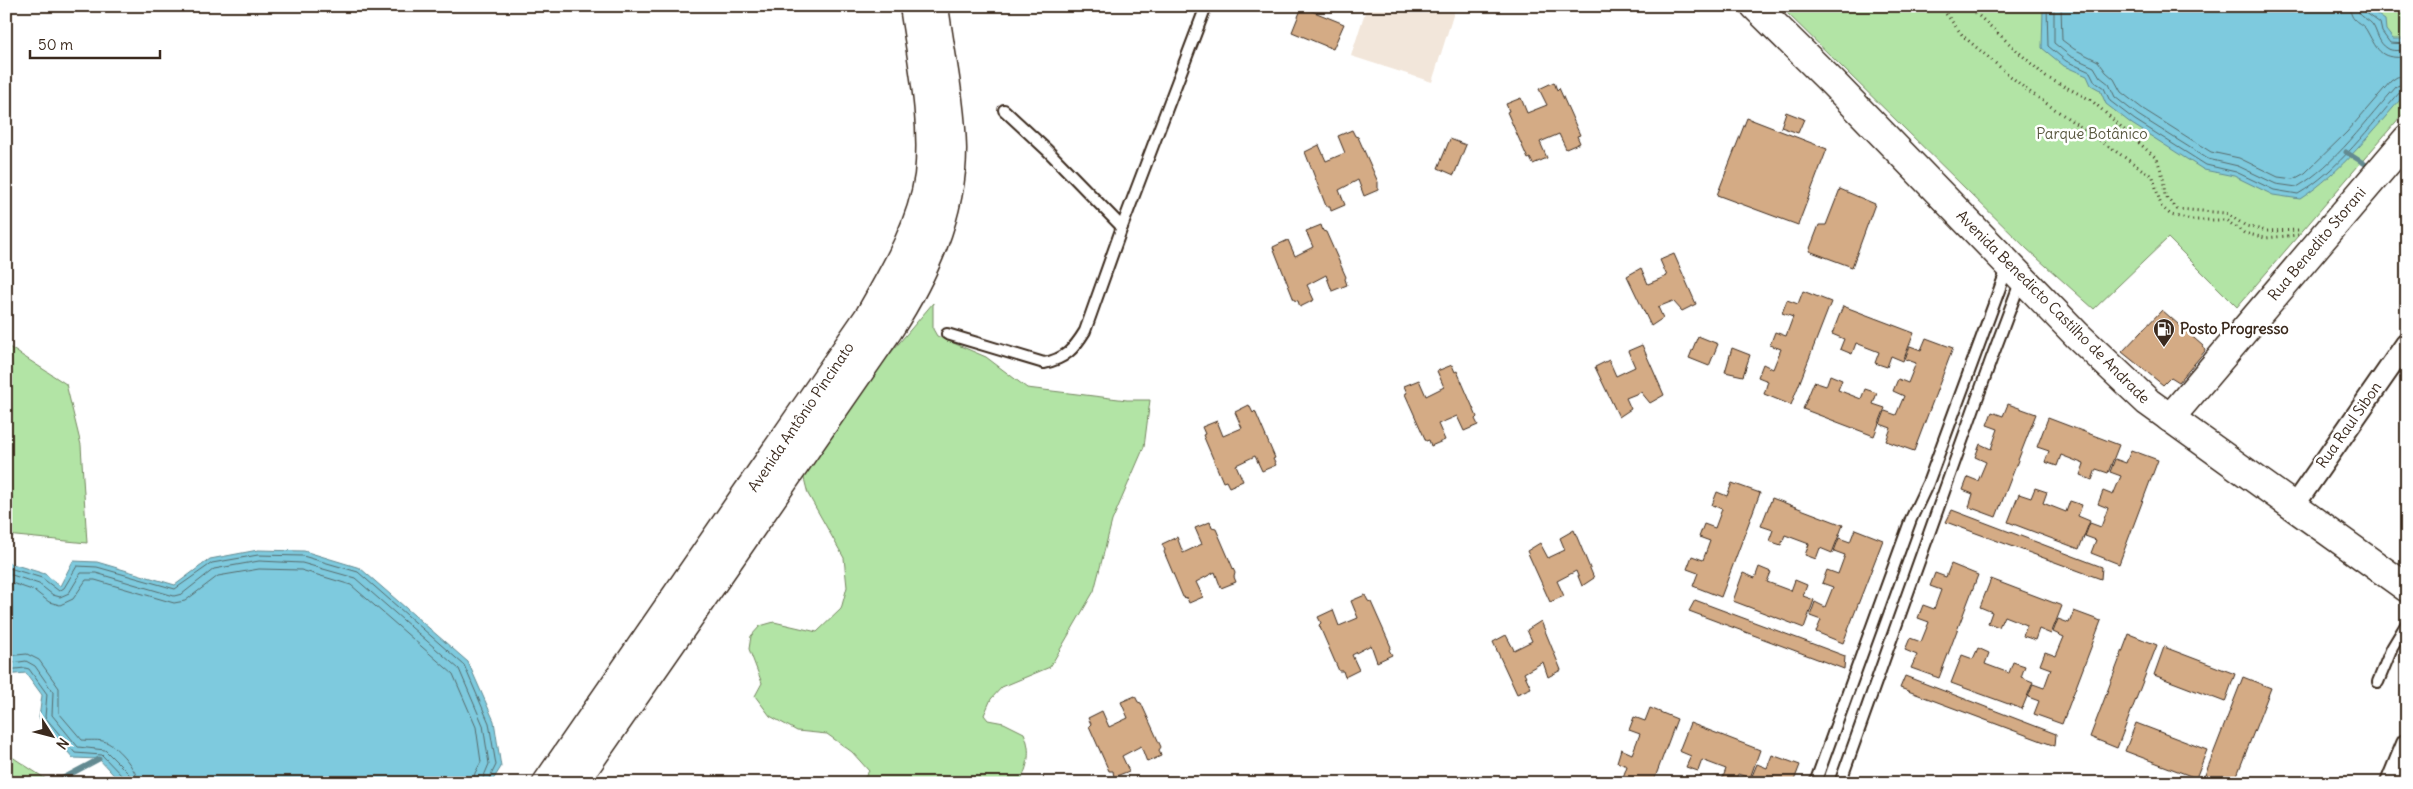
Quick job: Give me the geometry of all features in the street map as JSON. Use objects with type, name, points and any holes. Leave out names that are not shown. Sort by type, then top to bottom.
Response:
[{"type":"main road","name":"Avenida Antônio Pincinato","points":[[547,783],[870,315],[906,249],[919,215],[928,178],[931,149],[914,6]]},
{"type":"main road","name":"Avenida Antônio Pincinato","points":[[574,783],[889,329],[912,292],[929,258],[947,189],[952,150],[934,6]]},
{"type":"main road","name":"Avenida Benedicto Castilho de Andrade","points":[[1755,6],[1832,82],[2015,272],[2123,379],[2170,418],[2293,507],[2405,581]]},
{"type":"main road","name":"Rua Benedito Storani","points":[[2170,418],[2407,139]]},
{"type":"street","name":"Rua Raul Sibon","points":[[2293,507],[2406,344]]},
{"type":"street","points":[[2390,783],[2407,744]]},
{"type":"lane","points":[[947,334],[1044,363],[1058,361],[1068,354],[1085,331],[1122,227],[1206,6]]},
{"type":"lane","points":[[1004,110],[1047,150],[1122,227]]},
{"type":"lane","points":[[1815,783],[1911,519],[1928,483],[1975,356],[2015,272]]},
{"type":"lane","points":[[1840,783],[1991,360],[2015,272]]},
{"type":"lane","points":[[1975,356],[1991,360]]},
{"type":"lane","points":[[2378,682],[2392,648],[2407,623]]},
{"type":"path","points":[[1940,6],[1963,36],[2027,90],[2153,177],[2161,206],[2171,215],[2191,220],[2226,220],[2244,233],[2265,238],[2327,232]]},
{"type":"path","points":[[1968,6],[2046,77],[2091,100],[2157,158],[2163,177],[2165,196],[2177,209],[2226,213],[2246,226],[2267,231],[2327,232]]},
{"type":"shaded area","points":[[1367,6],[1456,6],[1432,82],[1351,56]]},
{"type":"green space","name":"Parque Botânico","points":[[1780,6],[2407,6],[2407,109],[2237,307],[2168,238],[2094,309],[2027,249]]},
{"type":"green space","points":[[933,303],[933,329],[937,336],[986,357],[1027,388],[1127,400],[1150,400],[1144,447],[1112,521],[1094,591],[1050,667],[1002,687],[991,699],[984,715],[988,720],[1004,723],[1024,733],[1028,746],[1028,758],[1020,783],[861,783],[869,771],[852,752],[827,734],[797,731],[770,716],[755,696],[762,683],[749,649],[751,636],[760,626],[774,622],[817,632],[841,609],[847,587],[844,558],[808,494],[799,459],[843,398],[883,362]]},
{"type":"green space","points":[[6,345],[66,384],[81,445],[87,543],[6,535]]},
{"type":"green space","points":[[6,753],[52,783],[6,783]]},
{"type":"water","points":[[2041,6],[2368,8],[2385,20],[2386,30],[2393,39],[2407,39],[2407,92],[2344,163],[2315,188],[2300,199],[2273,195],[2234,176],[2204,170],[2132,124],[2106,104],[2100,90],[2091,85],[2087,76],[2064,66],[2042,48],[2043,10]]},
{"type":"water","points":[[258,550],[304,551],[360,568],[468,662],[494,721],[501,767],[491,783],[121,783],[99,759],[73,758],[39,718],[42,695],[26,673],[6,675],[6,562],[45,574],[60,586],[73,561],[97,562],[175,585],[210,559]]},
{"type":"building","points":[[1302,7],[1344,24],[1333,49],[1292,32]]},
{"type":"building","points":[[1554,82],[1557,90],[1559,88],[1580,135],[1577,136],[1580,143],[1566,149],[1559,134],[1540,142],[1547,158],[1533,164],[1530,158],[1528,159],[1507,112],[1509,111],[1506,104],[1521,98],[1527,113],[1547,105],[1539,89]]},
{"type":"building","points":[[1786,112],[1804,119],[1798,133],[1781,127]]},
{"type":"building","points":[[1747,118],[1827,149],[1798,225],[1717,195]]},
{"type":"building","points":[[1352,130],[1355,136],[1358,137],[1378,182],[1378,190],[1364,196],[1358,180],[1339,190],[1345,205],[1331,211],[1330,206],[1326,206],[1305,152],[1319,145],[1326,161],[1345,153],[1338,136]]},
{"type":"building","points":[[1450,139],[1466,145],[1454,175],[1438,168]]},
{"type":"building","points":[[1840,189],[1875,204],[1852,267],[1809,251],[1819,225],[1826,225]]},
{"type":"building","points":[[1321,225],[1346,277],[1347,285],[1332,291],[1326,275],[1307,285],[1314,300],[1300,307],[1298,301],[1294,300],[1273,247],[1288,240],[1295,256],[1313,247],[1306,231]]},
{"type":"building","points":[[1674,254],[1696,304],[1682,311],[1673,301],[1658,307],[1663,318],[1651,326],[1627,276],[1641,268],[1648,284],[1667,276],[1660,260]]},
{"type":"building","points":[[1803,291],[1831,302],[1791,405],[1764,394],[1768,381],[1758,377],[1763,364],[1773,369],[1781,349],[1770,345],[1775,332],[1786,336],[1793,317],[1782,313],[1787,300],[1798,304]]},
{"type":"building","points":[[1843,306],[1914,333],[1903,361],[1891,356],[1887,367],[1875,363],[1879,352],[1856,343],[1852,354],[1840,349],[1844,339],[1832,334]]},
{"type":"building","name":"Posto Progresso","points":[[2162,310],[2203,346],[2205,351],[2179,382],[2171,377],[2163,385],[2122,352]]},
{"type":"building","points":[[1698,336],[1718,344],[1709,366],[1689,358]]},
{"type":"building","points":[[1926,338],[1953,348],[1914,451],[1886,441],[1891,428],[1880,424],[1885,411],[1896,415],[1904,396],[1893,391],[1898,379],[1908,383],[1916,363],[1905,359],[1910,346],[1921,350]]},
{"type":"building","points":[[1642,345],[1664,395],[1650,403],[1641,392],[1626,398],[1631,409],[1619,417],[1595,367],[1609,360],[1616,376],[1635,367],[1628,351]]},
{"type":"building","points":[[1732,348],[1750,355],[1743,376],[1725,372]]},
{"type":"building","points":[[1452,365],[1455,372],[1457,371],[1477,417],[1475,419],[1478,425],[1464,431],[1457,416],[1438,424],[1445,440],[1431,446],[1429,440],[1426,441],[1405,394],[1407,393],[1404,386],[1419,380],[1426,396],[1444,387],[1437,371]]},
{"type":"building","points":[[1830,375],[1842,380],[1838,390],[1861,399],[1865,389],[1877,393],[1873,404],[1885,408],[1874,436],[1803,409],[1814,382],[1826,386]]},
{"type":"building","points":[[2008,404],[2036,414],[1996,517],[1969,507],[1973,494],[1963,490],[1968,477],[1978,481],[1986,462],[1975,457],[1980,444],[1991,449],[1998,429],[1987,425],[1992,412],[2003,416]]},
{"type":"building","points":[[1249,405],[1253,413],[1255,411],[1275,458],[1273,459],[1276,465],[1262,471],[1255,456],[1236,465],[1243,481],[1229,487],[1226,481],[1223,482],[1203,435],[1205,434],[1202,427],[1217,421],[1223,436],[1242,428],[1235,412]]},
{"type":"building","points":[[2048,418],[2119,445],[2108,473],[2096,469],[2092,480],[2080,475],[2084,464],[2061,455],[2057,466],[2045,462],[2049,451],[2037,447]]},
{"type":"building","points":[[2131,450],[2158,460],[2119,564],[2091,553],[2096,540],[2085,536],[2090,523],[2101,527],[2108,508],[2098,504],[2103,491],[2113,495],[2121,476],[2110,472],[2115,459],[2126,463]]},
{"type":"building","points":[[1732,483],[1760,493],[1721,597],[1693,586],[1698,573],[1687,569],[1692,556],[1703,560],[1710,541],[1699,537],[1704,524],[1715,528],[1722,509],[1712,505],[1717,492],[1727,496]]},
{"type":"building","points":[[2035,488],[2047,492],[2043,503],[2066,512],[2070,501],[2082,505],[2078,516],[2090,521],[2079,549],[2008,522],[2019,494],[2031,498]]},
{"type":"building","points":[[1772,498],[1843,525],[1832,553],[1820,548],[1816,559],[1805,555],[1809,544],[1785,535],[1781,545],[1769,541],[1773,530],[1761,526]]},
{"type":"building","points":[[1952,510],[2102,567],[2101,579],[1946,522]]},
{"type":"building","points":[[1210,522],[1212,528],[1216,529],[1235,573],[1236,582],[1221,588],[1215,572],[1196,582],[1203,597],[1189,603],[1187,598],[1183,597],[1162,544],[1177,537],[1183,553],[1202,544],[1195,528]]},
{"type":"building","points":[[1855,529],[1883,540],[1843,643],[1816,632],[1821,620],[1810,616],[1815,602],[1825,607],[1833,587],[1822,583],[1827,570],[1838,574],[1845,555],[1834,551],[1839,538],[1850,542]]},
{"type":"building","points":[[1574,530],[1594,578],[1582,586],[1576,571],[1557,581],[1564,596],[1550,602],[1527,551],[1540,543],[1548,558],[1565,550],[1560,538]]},
{"type":"building","points":[[1951,564],[1978,575],[1939,678],[1911,668],[1917,655],[1905,650],[1910,638],[1921,642],[1929,622],[1918,618],[1923,605],[1934,609],[1941,590],[1930,586],[1935,573],[1946,577]]},
{"type":"building","points":[[1759,567],[1771,572],[1767,582],[1791,591],[1795,580],[1807,585],[1803,596],[1814,600],[1804,628],[1733,601],[1743,573],[1755,578]]},
{"type":"building","points":[[1991,579],[2062,606],[2051,634],[2039,629],[2035,640],[2023,636],[2027,625],[2004,616],[1999,627],[1988,623],[1992,612],[1980,607]]},
{"type":"building","points":[[1365,595],[1368,601],[1371,602],[1391,647],[1389,650],[1392,655],[1377,662],[1371,645],[1352,655],[1359,670],[1345,677],[1343,671],[1339,671],[1319,625],[1321,623],[1318,617],[1333,610],[1339,626],[1358,618],[1351,601]]},
{"type":"building","points":[[1695,600],[1845,656],[1844,669],[1689,611]]},
{"type":"building","points":[[2074,611],[2101,621],[2062,724],[2034,714],[2039,701],[2028,697],[2033,684],[2044,688],[2051,669],[2040,665],[2045,652],[2056,656],[2064,637],[2053,632],[2058,619],[2069,623]]},
{"type":"building","points":[[1541,621],[1561,670],[1548,677],[1543,662],[1524,673],[1531,688],[1517,694],[1493,642],[1506,635],[1514,650],[1532,641],[1527,630]]},
{"type":"building","points":[[2129,634],[2157,645],[2117,748],[2090,737]]},
{"type":"building","points":[[2164,647],[2235,674],[2225,702],[2154,675]]},
{"type":"building","points":[[1978,648],[1989,653],[1985,664],[2009,673],[2013,662],[2025,666],[2021,677],[2033,682],[2022,709],[1951,683],[1962,655],[1973,659]]},
{"type":"building","points":[[1905,676],[2056,734],[2055,746],[1900,688]]},
{"type":"building","points":[[2243,677],[2271,688],[2234,783],[2210,783],[2203,780]]},
{"type":"building","points":[[1135,696],[1138,702],[1141,703],[1161,747],[1159,750],[1161,756],[1147,762],[1141,746],[1122,756],[1129,771],[1114,777],[1113,771],[1109,771],[1089,726],[1091,724],[1088,718],[1102,711],[1109,727],[1128,718],[1121,702]]},
{"type":"building","points":[[1650,708],[1677,719],[1653,783],[1621,783],[1627,766],[1617,762],[1621,749],[1632,754],[1640,734],[1629,730],[1634,717],[1645,721]]},
{"type":"building","points":[[1690,723],[1760,750],[1750,778],[1738,774],[1734,783],[1729,783],[1722,780],[1726,769],[1702,760],[1698,771],[1686,767],[1691,756],[1679,751]]},
{"type":"building","points":[[2136,723],[2207,750],[2196,778],[2125,751]]},
{"type":"building","points":[[1772,755],[1800,765],[1793,783],[1762,783],[1762,781],[1752,776],[1757,764],[1767,768]]},
{"type":"waterway","points":[[2346,152],[2365,164]]},
{"type":"waterway","points":[[54,783],[99,759]]},
{"type":"place","name":"Posto Progresso","points":[[2164,348]]}]
